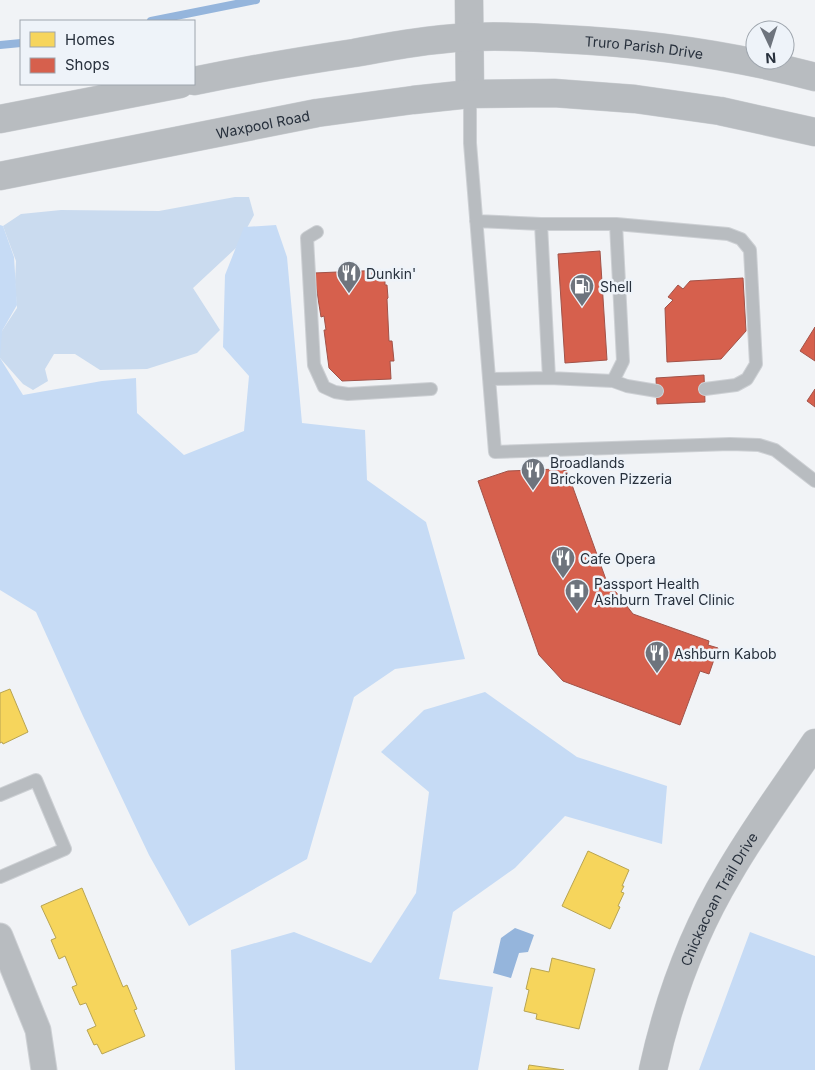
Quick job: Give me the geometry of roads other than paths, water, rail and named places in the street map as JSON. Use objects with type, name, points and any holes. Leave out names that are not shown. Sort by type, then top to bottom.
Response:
[{"type":"street","points":[[468,0],[470,94],[554,93],[635,99],[720,111],[815,132]]},
{"type":"street","points":[[195,81],[397,46],[470,38]]},
{"type":"street","name":"Truro Parish Drive","points":[[470,38],[618,41],[689,50],[779,67],[815,77]]},
{"type":"street","points":[[0,119],[175,85]]},
{"type":"street","name":"Waxpool Road","points":[[0,176],[317,113],[470,94]]},
{"type":"street","name":"Chickacoan Trail Drive","points":[[653,1070],[668,1010],[694,941],[728,874],[815,743]]},
{"type":"street","points":[[0,936],[38,1030],[44,1070]]},
{"type":"lane","points":[[470,94],[470,132],[476,221],[495,452],[730,444],[759,445],[775,450],[815,481]]},
{"type":"lane","points":[[476,221],[541,224],[616,224],[728,234],[741,239],[750,250],[756,364],[747,379],[736,385],[705,389]]},
{"type":"lane","points":[[541,224],[549,378]]},
{"type":"lane","points":[[613,381],[623,361],[616,224]]},
{"type":"lane","points":[[317,232],[306,238],[314,365],[324,387],[335,392],[348,394],[431,389]]},
{"type":"lane","points":[[489,380],[549,378],[613,381],[627,386],[657,391]]},
{"type":"lane","points":[[0,794],[36,780],[65,849],[0,877]]},
{"type":"waterway","points":[[156,20],[256,0]]},
{"type":"waterway","points":[[0,45],[20,43]]},
{"type":"place","name":"Dunkin'","points":[[349,294]]},
{"type":"place","name":"Shell","points":[[582,307]]},
{"type":"place","name":"Broadlands Brickoven Pizzeria","points":[[533,491]]},
{"type":"place","name":"Cafe Opera","points":[[563,579]]},
{"type":"place","name":"Passport Health Ashburn Travel Clinic","points":[[577,612]]},
{"type":"place","name":"Ashburn Kabob","points":[[657,674]]}]
